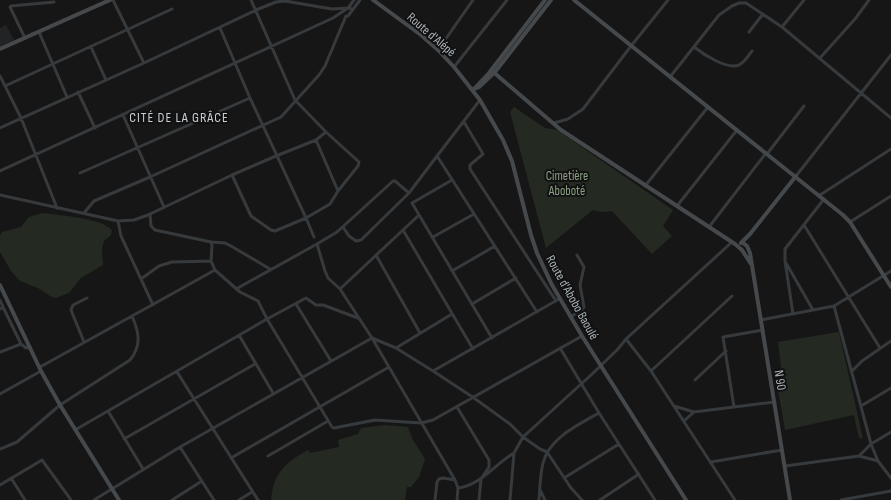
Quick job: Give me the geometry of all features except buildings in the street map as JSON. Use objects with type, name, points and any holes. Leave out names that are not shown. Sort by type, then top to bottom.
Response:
[{"type":"street","points":[[0,49],[110,0]]},
{"type":"street","points":[[114,0],[144,63]]},
{"type":"street","points":[[232,175],[251,216],[271,230],[277,231],[306,218],[330,204],[338,191],[358,166],[359,162],[326,132],[295,100],[251,0]]},
{"type":"street","points":[[0,171],[337,16],[348,8],[354,0]]},
{"type":"street","points":[[84,213],[94,201],[281,117],[312,83],[325,66],[346,16],[348,16],[360,0]]},
{"type":"street","name":"Route d'Alépé","points":[[373,0],[421,35],[438,50],[473,90]]},
{"type":"street","points":[[438,50],[473,0]]},
{"type":"street","points":[[454,67],[507,0]]},
{"type":"street","points":[[493,71],[545,0]]},
{"type":"street","points":[[473,90],[479,87],[493,71],[551,0]]},
{"type":"street","points":[[574,0],[820,195],[850,222],[891,287]]},
{"type":"street","points":[[554,123],[568,119],[583,109],[668,0]]},
{"type":"street","points":[[782,26],[804,0]]},
{"type":"street","points":[[820,58],[869,0]]},
{"type":"street","points":[[0,128],[220,28],[256,10],[281,1],[299,2],[332,9],[352,9]]},
{"type":"street","points":[[25,38],[10,9],[11,6],[54,2]]},
{"type":"street","points":[[670,77],[719,15],[732,6],[745,2],[782,26],[891,116]]},
{"type":"street","points":[[6,86],[172,9]]},
{"type":"street","points":[[749,32],[763,14]]},
{"type":"street","points":[[337,16],[346,16]]},
{"type":"street","points":[[220,28],[276,156],[314,237]]},
{"type":"street","points":[[39,32],[67,97]]},
{"type":"street","points":[[91,46],[106,80]]},
{"type":"street","points":[[694,47],[713,60],[738,66],[745,61],[752,51]]},
{"type":"street","points":[[740,248],[742,242],[750,234],[891,55]]},
{"type":"street","points":[[493,71],[561,130],[740,248]]},
{"type":"street","points":[[0,76],[21,118],[57,208]]},
{"type":"street","name":"Route d'Abobo Baoulé","points":[[473,90],[503,140],[512,161],[537,253],[557,300],[570,317],[686,500]]},
{"type":"street","points":[[78,92],[95,128]]},
{"type":"street","points":[[80,173],[250,98]]},
{"type":"street","points":[[343,227],[353,240],[358,241],[408,194],[480,100]]},
{"type":"street","points":[[709,227],[804,106]]},
{"type":"street","points":[[645,186],[708,107]]},
{"type":"street","points":[[123,115],[164,207]]},
{"type":"street","points":[[433,371],[557,300],[470,169],[470,165],[483,154],[464,122]]},
{"type":"street","points":[[677,206],[737,130]]},
{"type":"street","points":[[0,195],[118,222],[134,220],[150,214],[232,175],[316,140],[326,132]]},
{"type":"street","points":[[316,140],[338,191]]},
{"type":"street","points":[[820,195],[891,149]]},
{"type":"street","points":[[437,156],[537,312]]},
{"type":"street","points":[[412,203],[452,180]]},
{"type":"street","points":[[236,289],[317,244],[343,227],[393,181],[395,181],[408,194],[492,338]]},
{"type":"street","points":[[850,222],[891,196]]},
{"type":"street","points":[[793,314],[785,260],[785,249],[824,199]]},
{"type":"street","points":[[150,214],[151,226],[155,230],[211,242],[225,243],[270,269]]},
{"type":"street","points":[[433,237],[474,214]]},
{"type":"street","points":[[340,290],[419,215]]},
{"type":"street","points":[[118,222],[120,236],[153,304]]},
{"type":"street","points":[[804,225],[880,348]]},
{"type":"street","points":[[403,230],[473,349]]},
{"type":"street","points":[[747,246],[750,234]]},
{"type":"street","points":[[211,242],[212,261],[215,270],[236,289],[248,297],[258,301],[301,377],[328,421],[334,428],[375,420],[422,423],[433,420],[582,336]]},
{"type":"street","points":[[510,500],[514,453],[523,437],[582,384],[617,350],[626,339],[732,242],[742,242],[747,246]]},
{"type":"street","points":[[317,244],[328,278],[340,290],[372,338],[455,480],[458,488],[457,500]]},
{"type":"street","points":[[452,271],[495,246]]},
{"type":"street","points":[[740,248],[747,246]]},
{"type":"street","name":"N 90","points":[[747,246],[750,253],[790,500]]},
{"type":"street","name":"N 90","points":[[740,248],[751,264]]},
{"type":"street","points":[[376,256],[420,333]]},
{"type":"street","points":[[570,317],[582,310],[584,307],[580,285],[584,267],[577,256]]},
{"type":"street","points":[[785,260],[813,310]]},
{"type":"street","points":[[140,279],[159,266],[172,262],[212,261]]},
{"type":"street","points":[[0,394],[84,342],[215,270]]},
{"type":"street","points":[[761,320],[834,306],[850,298],[891,271]]},
{"type":"street","points":[[472,304],[516,278]]},
{"type":"street","points":[[0,285],[60,405],[119,500]]},
{"type":"street","points":[[651,371],[732,296]]},
{"type":"street","points":[[84,342],[71,310],[73,305],[87,298]]},
{"type":"street","points":[[75,430],[267,319],[308,299],[316,305],[323,305],[359,318]]},
{"type":"street","points":[[0,300],[2,308],[21,344],[26,348],[30,346]]},
{"type":"street","points":[[296,304],[330,361]]},
{"type":"street","points":[[834,306],[871,444],[878,460],[891,478]]},
{"type":"street","points":[[396,348],[452,314]]},
{"type":"street","points":[[0,449],[17,442],[60,405],[130,360],[136,350],[139,338],[138,330],[132,316]]},
{"type":"street","points":[[734,407],[723,337],[763,330]]},
{"type":"street","points":[[239,335],[273,393]]},
{"type":"street","points":[[94,500],[142,469],[301,377],[372,338]]},
{"type":"street","points":[[372,338],[396,348],[433,371],[474,398],[510,424],[523,437],[547,452],[564,478],[582,500]]},
{"type":"street","points":[[626,339],[651,371],[735,500]]},
{"type":"street","points":[[852,371],[891,340]]},
{"type":"street","points":[[0,352],[21,344]]},
{"type":"street","points":[[560,348],[599,413],[655,500]]},
{"type":"street","points":[[696,380],[726,351]]},
{"type":"street","points":[[124,439],[255,364]]},
{"type":"street","points":[[231,458],[389,367]]},
{"type":"street","points":[[177,372],[258,500]]},
{"type":"street","points":[[861,406],[891,388]]},
{"type":"street","points":[[674,406],[694,412],[775,402]]},
{"type":"street","points":[[457,407],[488,460],[489,467],[481,479],[479,500]]},
{"type":"street","points":[[108,411],[142,469]]},
{"type":"street","points":[[684,421],[694,412]]},
{"type":"street","points":[[539,500],[543,462],[547,452],[563,436],[599,413]]},
{"type":"street","points":[[268,456],[328,421]]},
{"type":"street","points":[[859,456],[871,444],[891,432]]},
{"type":"street","points":[[564,478],[619,444]]},
{"type":"street","points":[[180,447],[214,500]]},
{"type":"street","points":[[711,462],[782,450]]},
{"type":"street","points":[[458,488],[470,486],[481,479],[505,458],[514,453]]},
{"type":"street","points":[[785,466],[859,456],[878,460]]},
{"type":"street","points":[[0,485],[42,460],[71,500]]},
{"type":"street","points":[[600,500],[639,474]]},
{"type":"street","points":[[11,478],[25,500]]},
{"type":"street","points":[[435,500],[437,482],[439,479],[443,478],[455,480]]},
{"type":"street","points":[[172,500],[202,481]]},
{"type":"street","points":[[540,490],[546,500]]},
{"type":"street","points":[[841,500],[857,499],[891,491]]},
{"type":"street","points":[[239,500],[252,492]]},
{"type":"shaded area","points":[[6,25],[14,40],[0,47],[0,28]]},
{"type":"green space","name":"Cimetière Aboboté","points":[[514,107],[545,128],[557,130],[673,210],[663,226],[672,236],[652,254],[612,211],[602,212],[593,210],[546,248],[510,112]]},
{"type":"green space","points":[[42,213],[69,216],[98,222],[112,230],[110,236],[103,243],[103,265],[81,278],[69,293],[56,298],[40,289],[20,281],[11,271],[0,252],[0,235],[2,232],[21,227],[29,217]]},
{"type":"green space","points":[[839,332],[863,439],[859,438],[854,415],[785,430],[776,378],[789,374],[782,374],[778,342]]},
{"type":"green space","points":[[385,425],[408,427],[413,440],[425,459],[419,477],[411,487],[407,487],[405,500],[271,500],[278,475],[293,459],[308,450],[310,453],[339,447],[338,440],[358,434],[361,428]]},
{"type":"district","name":"CITÉ DE LA GRÂCE","points":[[179,117]]}]
